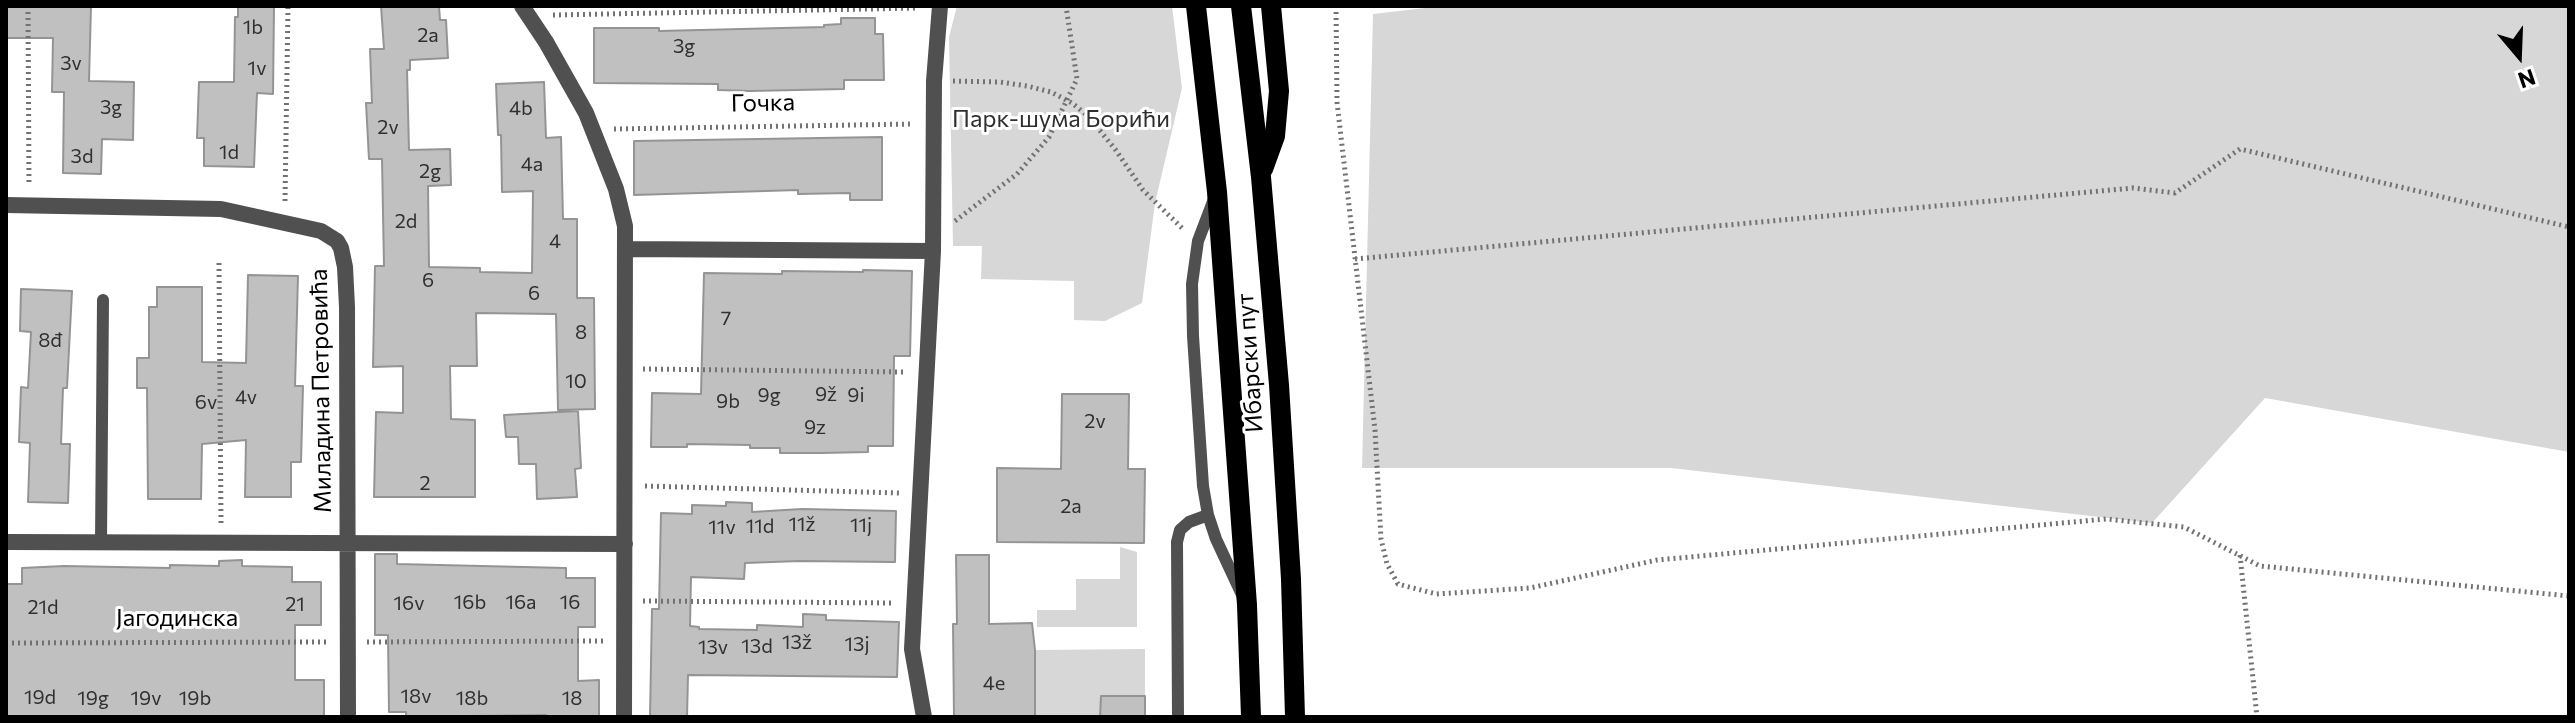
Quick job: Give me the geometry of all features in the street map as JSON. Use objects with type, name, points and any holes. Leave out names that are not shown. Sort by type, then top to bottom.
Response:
[{"type":"main road","name":"Ибарски пут","points":[[1196,6],[1217,192],[1247,605],[1251,717]]},
{"type":"main road","name":"Ибарски пут","points":[[1241,6],[1261,177],[1279,385],[1291,579],[1295,717]]},
{"type":"main road","points":[[1261,177],[1275,136],[1279,91],[1271,6]]},
{"type":"street","points":[[924,717],[913,668],[914,603],[933,246],[934,81],[940,7]]},
{"type":"street","points":[[526,11],[571,85],[593,129],[623,214],[627,249],[624,717]]},
{"type":"street","name":"Миладина Петровића","points":[[6,205],[221,209],[327,233],[337,241],[344,257],[347,307],[347,543]]},
{"type":"street","points":[[627,249],[933,246]]},
{"type":"street","points":[[6,542],[625,544]]},
{"type":"street","points":[[347,543],[348,717]]},
{"type":"lane","points":[[1217,192],[1198,241],[1192,284],[1203,486],[1216,539],[1247,605]]},
{"type":"lane","points":[[101,542],[103,300]]},
{"type":"lane","points":[[1178,717],[1177,542],[1180,530],[1189,522],[1208,515]]},
{"type":"path","points":[[28,6],[29,206]]},
{"type":"path","points":[[285,223],[288,6]]},
{"type":"path","points":[[933,246],[972,206],[1017,174],[1049,137],[1077,79],[1066,6]]},
{"type":"path","points":[[1336,6],[1337,102],[1375,430],[1381,539],[1387,564],[1398,584],[1436,594],[1530,588],[1657,560],[2106,519],[2184,527],[2260,566],[2569,596]]},
{"type":"path","points":[[526,11],[940,7]]},
{"type":"path","points":[[934,81],[1000,82],[1051,92],[1067,100],[1088,116],[1155,203],[1198,241]]},
{"type":"path","name":"Гочка","points":[[593,129],[933,124]]},
{"type":"path","points":[[1355,259],[2133,188],[2175,193],[2240,149],[2569,227]]},
{"type":"path","points":[[219,263],[222,544]]},
{"type":"path","points":[[626,369],[927,372]]},
{"type":"path","points":[[624,486],[920,493]]},
{"type":"path","points":[[2240,555],[2257,717]]},
{"type":"path","points":[[624,601],[914,603]]},
{"type":"path","points":[[348,642],[624,641]]},
{"type":"path","name":"Јагодинска","points":[[6,643],[348,642]]},
{"type":"green space","name":"Парк-шума Борићи","points":[[957,6],[1172,6],[1182,88],[1155,203],[1142,303],[1105,321],[1074,320],[1074,281],[981,279],[982,246],[953,246],[949,37]]},
{"type":"green space","points":[[1443,6],[2569,6],[2569,452],[2265,398],[2152,523],[1671,468],[1362,468],[1373,14]]},
{"type":"green space","points":[[1120,547],[1137,552],[1137,627],[1037,627],[1037,610],[1076,610],[1076,579],[1120,579]]},
{"type":"green space","points":[[1145,649],[1145,696],[1101,696],[1100,717],[1035,717],[1035,650]]},
{"type":"building","points":[[6,6],[91,6],[89,81],[134,82],[133,140],[102,139],[101,174],[63,173],[64,92],[52,92],[53,38],[6,38]]},
{"type":"building","points":[[238,6],[274,6],[273,94],[257,93],[254,167],[204,166],[204,138],[197,138],[199,82],[234,82],[235,17],[238,17]]},
{"type":"building","points":[[381,6],[439,6],[440,20],[446,20],[448,58],[410,60],[410,70],[407,70],[409,150],[450,149],[451,185],[428,186],[429,267],[532,273],[533,191],[502,192],[496,84],[544,82],[546,138],[561,137],[563,219],[577,219],[577,298],[594,298],[595,409],[558,410],[556,314],[476,313],[477,366],[450,366],[451,419],[475,420],[475,497],[374,497],[376,412],[403,413],[403,366],[373,367],[375,266],[384,266],[382,159],[369,159],[366,103],[372,103],[370,49],[384,49]]},
{"type":"building","points":[[841,18],[875,18],[875,34],[883,34],[884,80],[844,80],[844,89],[750,91],[718,90],[718,84],[594,83],[594,28],[659,28],[659,31],[824,27],[841,24]]},
{"type":"building","points":[[882,137],[882,200],[850,200],[850,193],[798,194],[798,190],[634,195],[634,141]]},
{"type":"building","points":[[782,271],[912,271],[910,356],[894,356],[893,446],[868,446],[868,452],[821,453],[780,453],[780,448],[750,448],[750,445],[651,447],[652,393],[701,394],[704,273],[782,274]]},
{"type":"building","points":[[248,275],[298,276],[295,386],[303,386],[301,462],[291,462],[291,497],[245,497],[246,440],[202,444],[201,499],[148,499],[147,388],[137,388],[137,358],[149,358],[149,307],[157,307],[157,287],[202,287],[202,362],[246,363]]},
{"type":"building","points":[[21,289],[72,291],[61,444],[70,444],[68,503],[28,502],[30,443],[19,442],[21,387],[28,388],[31,332],[20,331]]},
{"type":"building","points":[[1062,394],[1129,394],[1128,469],[1145,469],[1144,543],[997,542],[997,468],[1061,469]]},
{"type":"building","points":[[578,411],[581,468],[575,469],[577,497],[537,499],[536,464],[519,464],[518,437],[506,437],[504,415]]},
{"type":"building","points":[[726,502],[752,503],[752,512],[802,509],[896,511],[895,562],[745,563],[744,579],[691,577],[690,626],[699,629],[757,630],[757,625],[803,627],[803,614],[826,615],[826,620],[899,622],[897,677],[688,675],[687,717],[650,717],[652,609],[659,609],[661,513],[692,514],[692,505],[726,506]]},
{"type":"building","points":[[375,554],[397,554],[397,564],[566,568],[566,578],[595,578],[595,627],[578,627],[578,681],[599,680],[599,717],[406,717],[406,712],[389,712],[388,635],[375,635]]},
{"type":"building","points":[[956,555],[989,555],[989,624],[1032,623],[1035,717],[954,717]]},
{"type":"building","points":[[242,560],[242,566],[292,567],[292,582],[321,582],[321,625],[295,625],[295,680],[324,680],[324,717],[6,717],[6,584],[22,584],[22,568],[170,568],[170,565],[219,566],[219,561]]},
{"type":"building","points":[[1101,696],[1145,696],[1145,717],[1100,717]]}]
